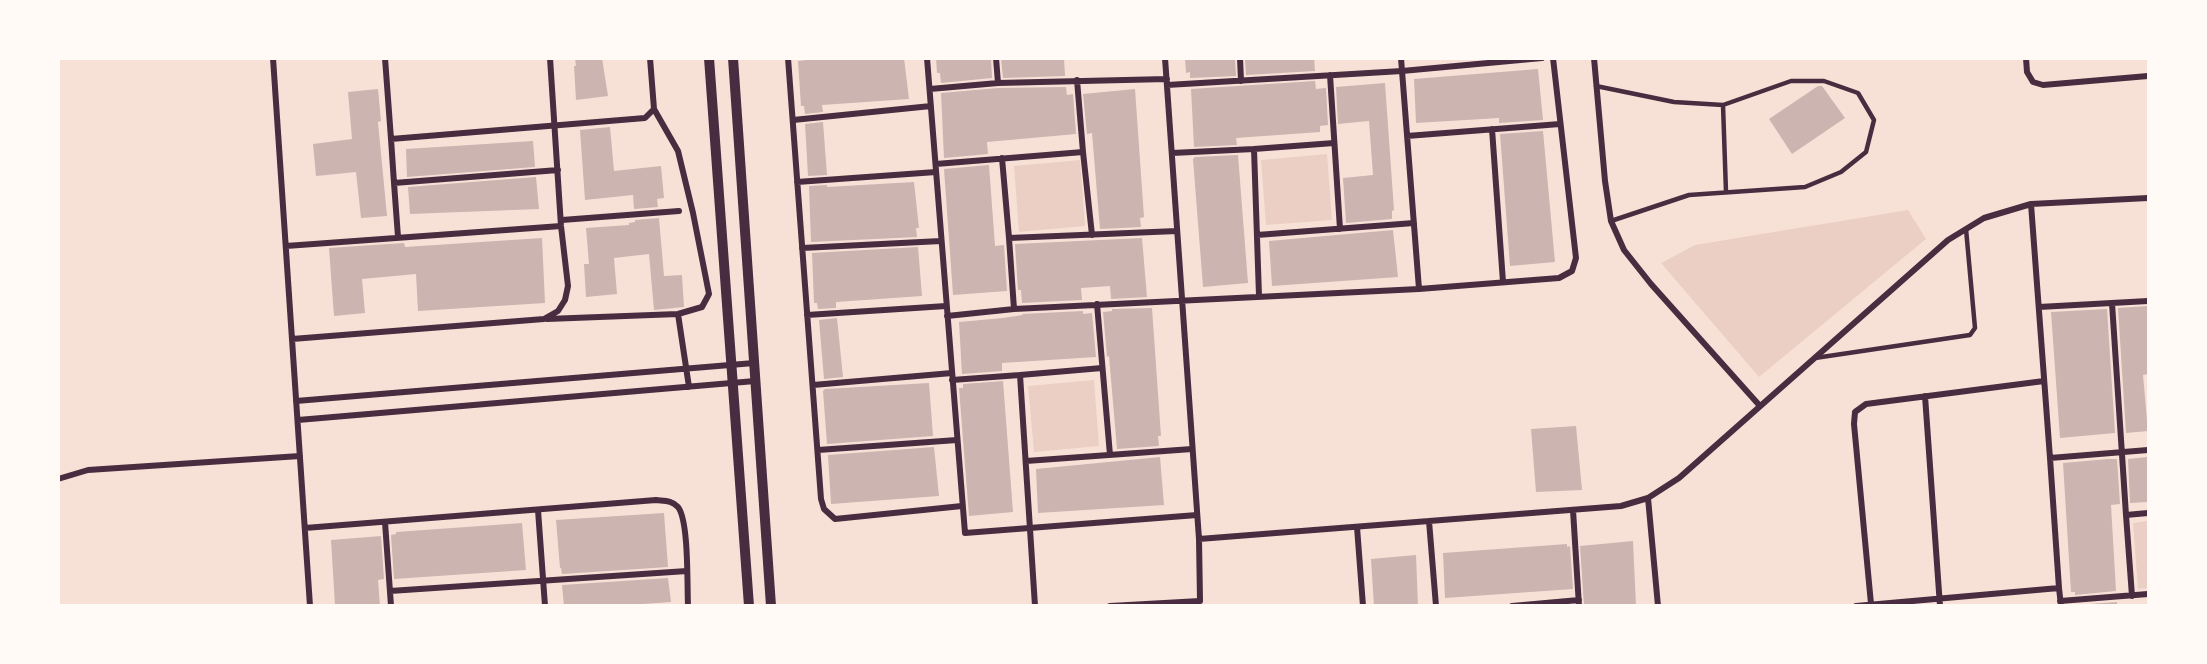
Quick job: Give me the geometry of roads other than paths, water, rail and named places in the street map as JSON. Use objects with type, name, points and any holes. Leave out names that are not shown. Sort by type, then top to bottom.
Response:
[{"type":"street","points":[[273,58],[310,606]]},
{"type":"street","points":[[385,58],[398,237]]},
{"type":"street","points":[[544,319],[558,311],[565,300],[567,286],[550,58]]},
{"type":"street","points":[[292,339],[544,319],[678,314],[702,307],[709,294],[693,213],[678,151],[654,108],[650,58]]},
{"type":"street","points":[[709,58],[749,606]]},
{"type":"street","points":[[733,58],[771,606]]},
{"type":"street","points":[[788,58],[821,500],[824,509],[836,519],[962,506]]},
{"type":"street","points":[[927,58],[965,533],[1197,515]]},
{"type":"street","points":[[996,58],[998,83]]},
{"type":"street","points":[[1110,606],[1200,603],[1197,515],[1165,58]]},
{"type":"street","points":[[1240,58],[1241,81]]},
{"type":"street","points":[[1401,58],[1419,288]]},
{"type":"street","points":[[930,89],[998,83],[1077,80],[1241,81],[1402,71],[1542,58]]},
{"type":"street","points":[[947,316],[1014,309],[1419,288],[1559,278],[1572,271],[1576,258],[1553,58]]},
{"type":"street","points":[[1594,58],[1605,181],[1611,221],[1624,250],[1651,284],[1760,406]]},
{"type":"street","points":[[2026,58],[2027,72],[2033,82],[2043,85],[2148,76]]},
{"type":"street","points":[[1330,75],[1340,229]]},
{"type":"street","points":[[1077,80],[1092,235]]},
{"type":"street","points":[[793,120],[931,106]]},
{"type":"street","points":[[391,139],[645,118],[654,108]]},
{"type":"street","points":[[1407,136],[1560,124]]},
{"type":"street","points":[[1492,129],[1503,282]]},
{"type":"street","points":[[1172,153],[1334,143]]},
{"type":"street","points":[[1254,149],[1259,296]]},
{"type":"street","points":[[936,164],[1083,152]]},
{"type":"street","points":[[1002,158],[1014,309]]},
{"type":"street","points":[[394,183],[558,170]]},
{"type":"street","points":[[797,182],[936,172]]},
{"type":"street","points":[[1198,539],[1621,506],[1648,498],[1679,478],[1948,240],[1984,218],[2031,204],[2148,198]]},
{"type":"street","points":[[2031,204],[2060,603],[2148,594]]},
{"type":"street","points":[[286,246],[679,211]]},
{"type":"street","points":[[1257,235],[1414,223]]},
{"type":"street","points":[[1009,238],[1177,231]]},
{"type":"street","points":[[802,248],[942,241]]},
{"type":"street","points":[[2039,307],[2148,301]]},
{"type":"street","points":[[2112,303],[2132,596]]},
{"type":"street","points":[[1097,304],[1110,455]]},
{"type":"street","points":[[807,315],[946,306]]},
{"type":"street","points":[[678,314],[689,387]]},
{"type":"street","points":[[296,401],[754,363]]},
{"type":"street","points":[[813,385],[952,376],[1020,375],[1102,368]]},
{"type":"street","points":[[1020,375],[1035,606]]},
{"type":"street","points":[[298,420],[755,381]]},
{"type":"street","points":[[1871,604],[1854,424],[1855,412],[1866,404],[2044,381]]},
{"type":"street","points":[[1925,396],[1940,606]]},
{"type":"street","points":[[818,450],[957,440]]},
{"type":"street","points":[[1026,461],[1192,449]]},
{"type":"street","points":[[2050,458],[2148,450]]},
{"type":"street","points":[[58,479],[87,470],[300,456]]},
{"type":"street","points":[[1648,498],[1658,606]]},
{"type":"street","points":[[305,528],[656,500],[669,501],[677,505],[682,514],[688,606]]},
{"type":"street","points":[[538,510],[545,606]]},
{"type":"street","points":[[1512,606],[1579,603],[1572,510]]},
{"type":"street","points":[[2126,515],[2148,513]]},
{"type":"street","points":[[1430,521],[1436,606]]},
{"type":"street","points":[[386,522],[391,606]]},
{"type":"street","points":[[1357,527],[1363,606]]},
{"type":"street","points":[[390,591],[687,571]]},
{"type":"street","points":[[1856,606],[2059,588]]},
{"type":"lane","points":[[1596,86],[1674,102],[1723,105],[1791,81],[1824,81],[1858,93],[1874,120],[1866,152],[1841,172],[1805,187],[1689,195],[1611,221]]},
{"type":"lane","points":[[1723,105],[1726,192]]},
{"type":"lane","points":[[1815,358],[1970,335],[1975,328],[1966,230]]}]
